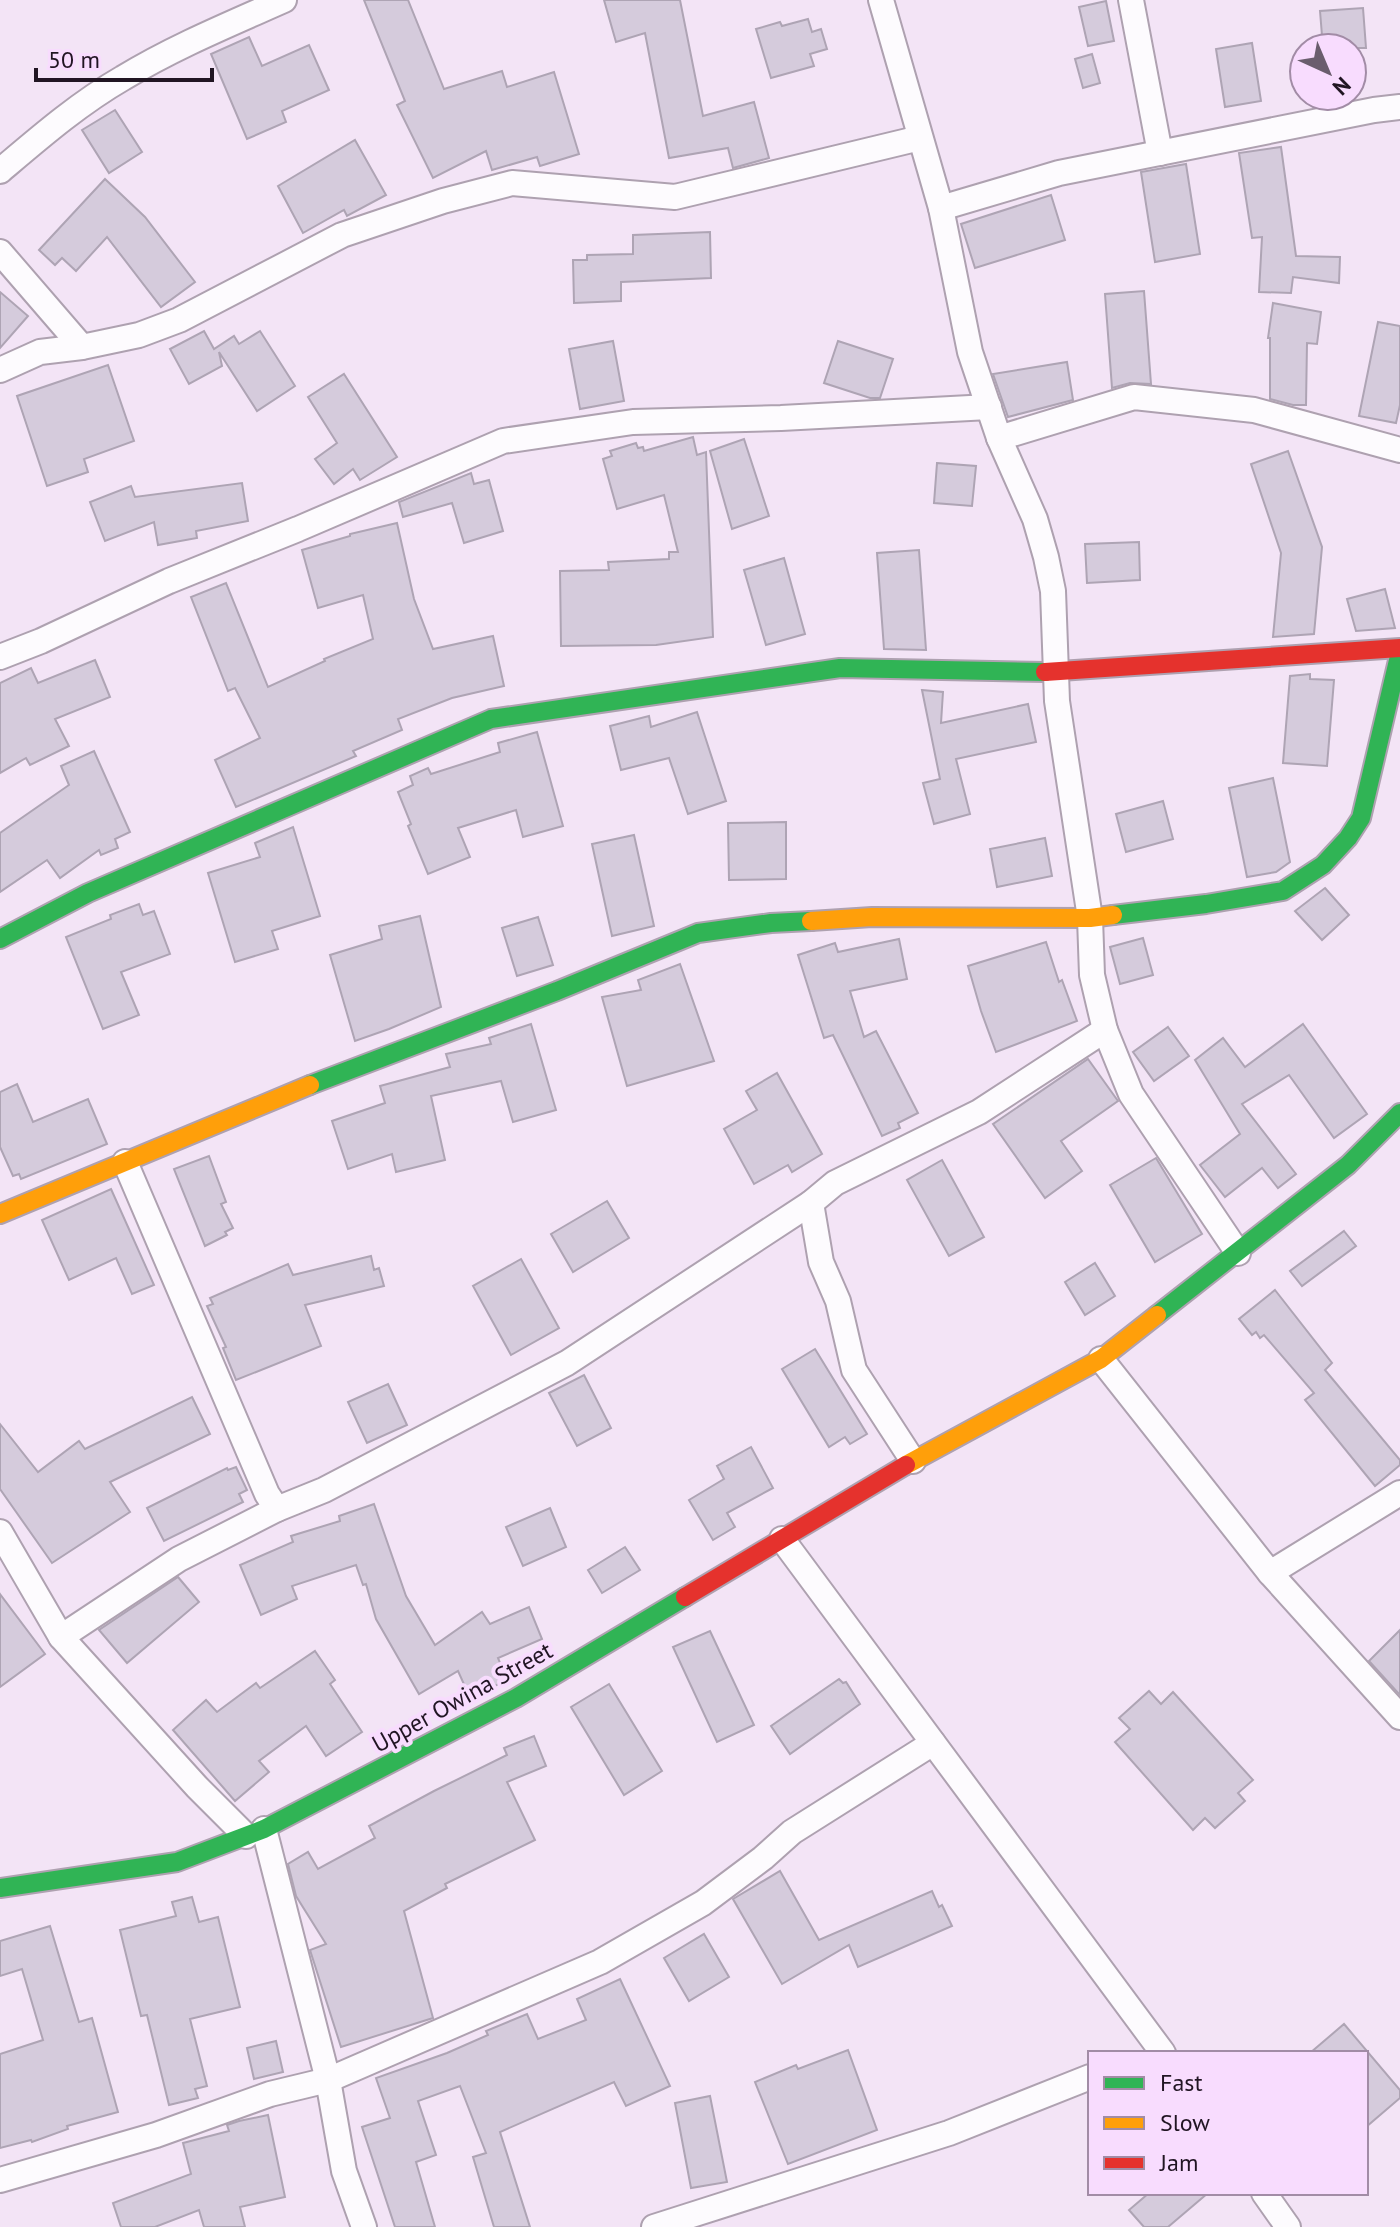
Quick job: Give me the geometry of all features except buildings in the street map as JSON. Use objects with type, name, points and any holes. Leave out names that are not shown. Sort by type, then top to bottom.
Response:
[{"type":"street","points":[[0,171],[74,111],[122,78],[191,41],[284,0]]},
{"type":"street","points":[[881,0],[941,208],[970,352],[999,438],[1035,519],[1046,557],[1053,591],[1057,701],[1090,918],[1092,975],[1105,1030],[1131,1094],[1238,1253]]},
{"type":"street","points":[[1131,0],[1160,153]]},
{"type":"street","points":[[941,208],[1059,173],[1400,107]]},
{"type":"street","points":[[0,370],[40,352],[139,335],[179,320],[342,235],[443,201],[512,183],[675,197],[920,138]]},
{"type":"street","points":[[0,252],[82,347]]},
{"type":"street","points":[[999,438],[1134,397],[1254,410],[1400,450]]},
{"type":"street","points":[[0,657],[169,581],[503,441],[633,422],[989,407]]},
{"type":"street","points":[[0,939],[88,893],[491,719],[840,668],[1056,672],[1400,650],[1361,818],[1348,838],[1323,865],[1283,891],[1090,918],[872,917],[771,923],[698,933],[557,991],[294,1091],[0,1214]]},
{"type":"street","points":[[61,1637],[179,1559],[277,1509],[324,1490],[567,1363],[811,1203],[835,1183],[979,1112],[1105,1030]]},
{"type":"street","name":"Upper Owina Street","points":[[0,1888],[177,1862],[255,1832],[516,1698],[913,1461],[1101,1359],[1348,1165],[1400,1113]]},
{"type":"street","points":[[125,1162],[267,1494],[277,1509]]},
{"type":"street","points":[[811,1203],[821,1262],[838,1301],[854,1370],[913,1461]]},
{"type":"street","points":[[1101,1359],[1270,1573],[1400,1717]]},
{"type":"street","points":[[1270,1573],[1400,1493]]},
{"type":"street","points":[[0,1532],[61,1637],[197,1787],[255,1832],[328,2080],[344,2171],[364,2227]]},
{"type":"street","points":[[782,1539],[1157,2051]]},
{"type":"street","points":[[0,2180],[156,2135],[270,2094],[328,2080],[600,1962],[703,1903],[792,1832],[933,1743]]},
{"type":"street","points":[[654,2227],[949,2133],[1088,2078]]},
{"type":"street","points":[[1265,2195],[1288,2227]]},
{"type":"traffic: fast","points":[[1113,915],[1283,891],[1323,865],[1348,838],[1361,818],[1400,652]]},
{"type":"traffic: fast","points":[[0,939],[88,893],[491,719],[840,668],[1045,672]]},
{"type":"traffic: fast","points":[[310,1085],[557,991],[698,933],[811,921]]},
{"type":"traffic: fast","points":[[1157,1315],[1348,1165],[1400,1113]]},
{"type":"traffic: fast","points":[[0,1888],[177,1862],[264,1829],[516,1698],[685,1597]]},
{"type":"traffic: slow","points":[[811,921],[872,917],[1090,918],[1113,915]]},
{"type":"traffic: slow","points":[[0,1214],[310,1085]]},
{"type":"traffic: slow","points":[[906,1465],[1101,1359],[1157,1315]]},
{"type":"traffic: jam","points":[[1045,672],[1400,648]]},
{"type":"traffic: jam","points":[[685,1597],[906,1465]]}]
